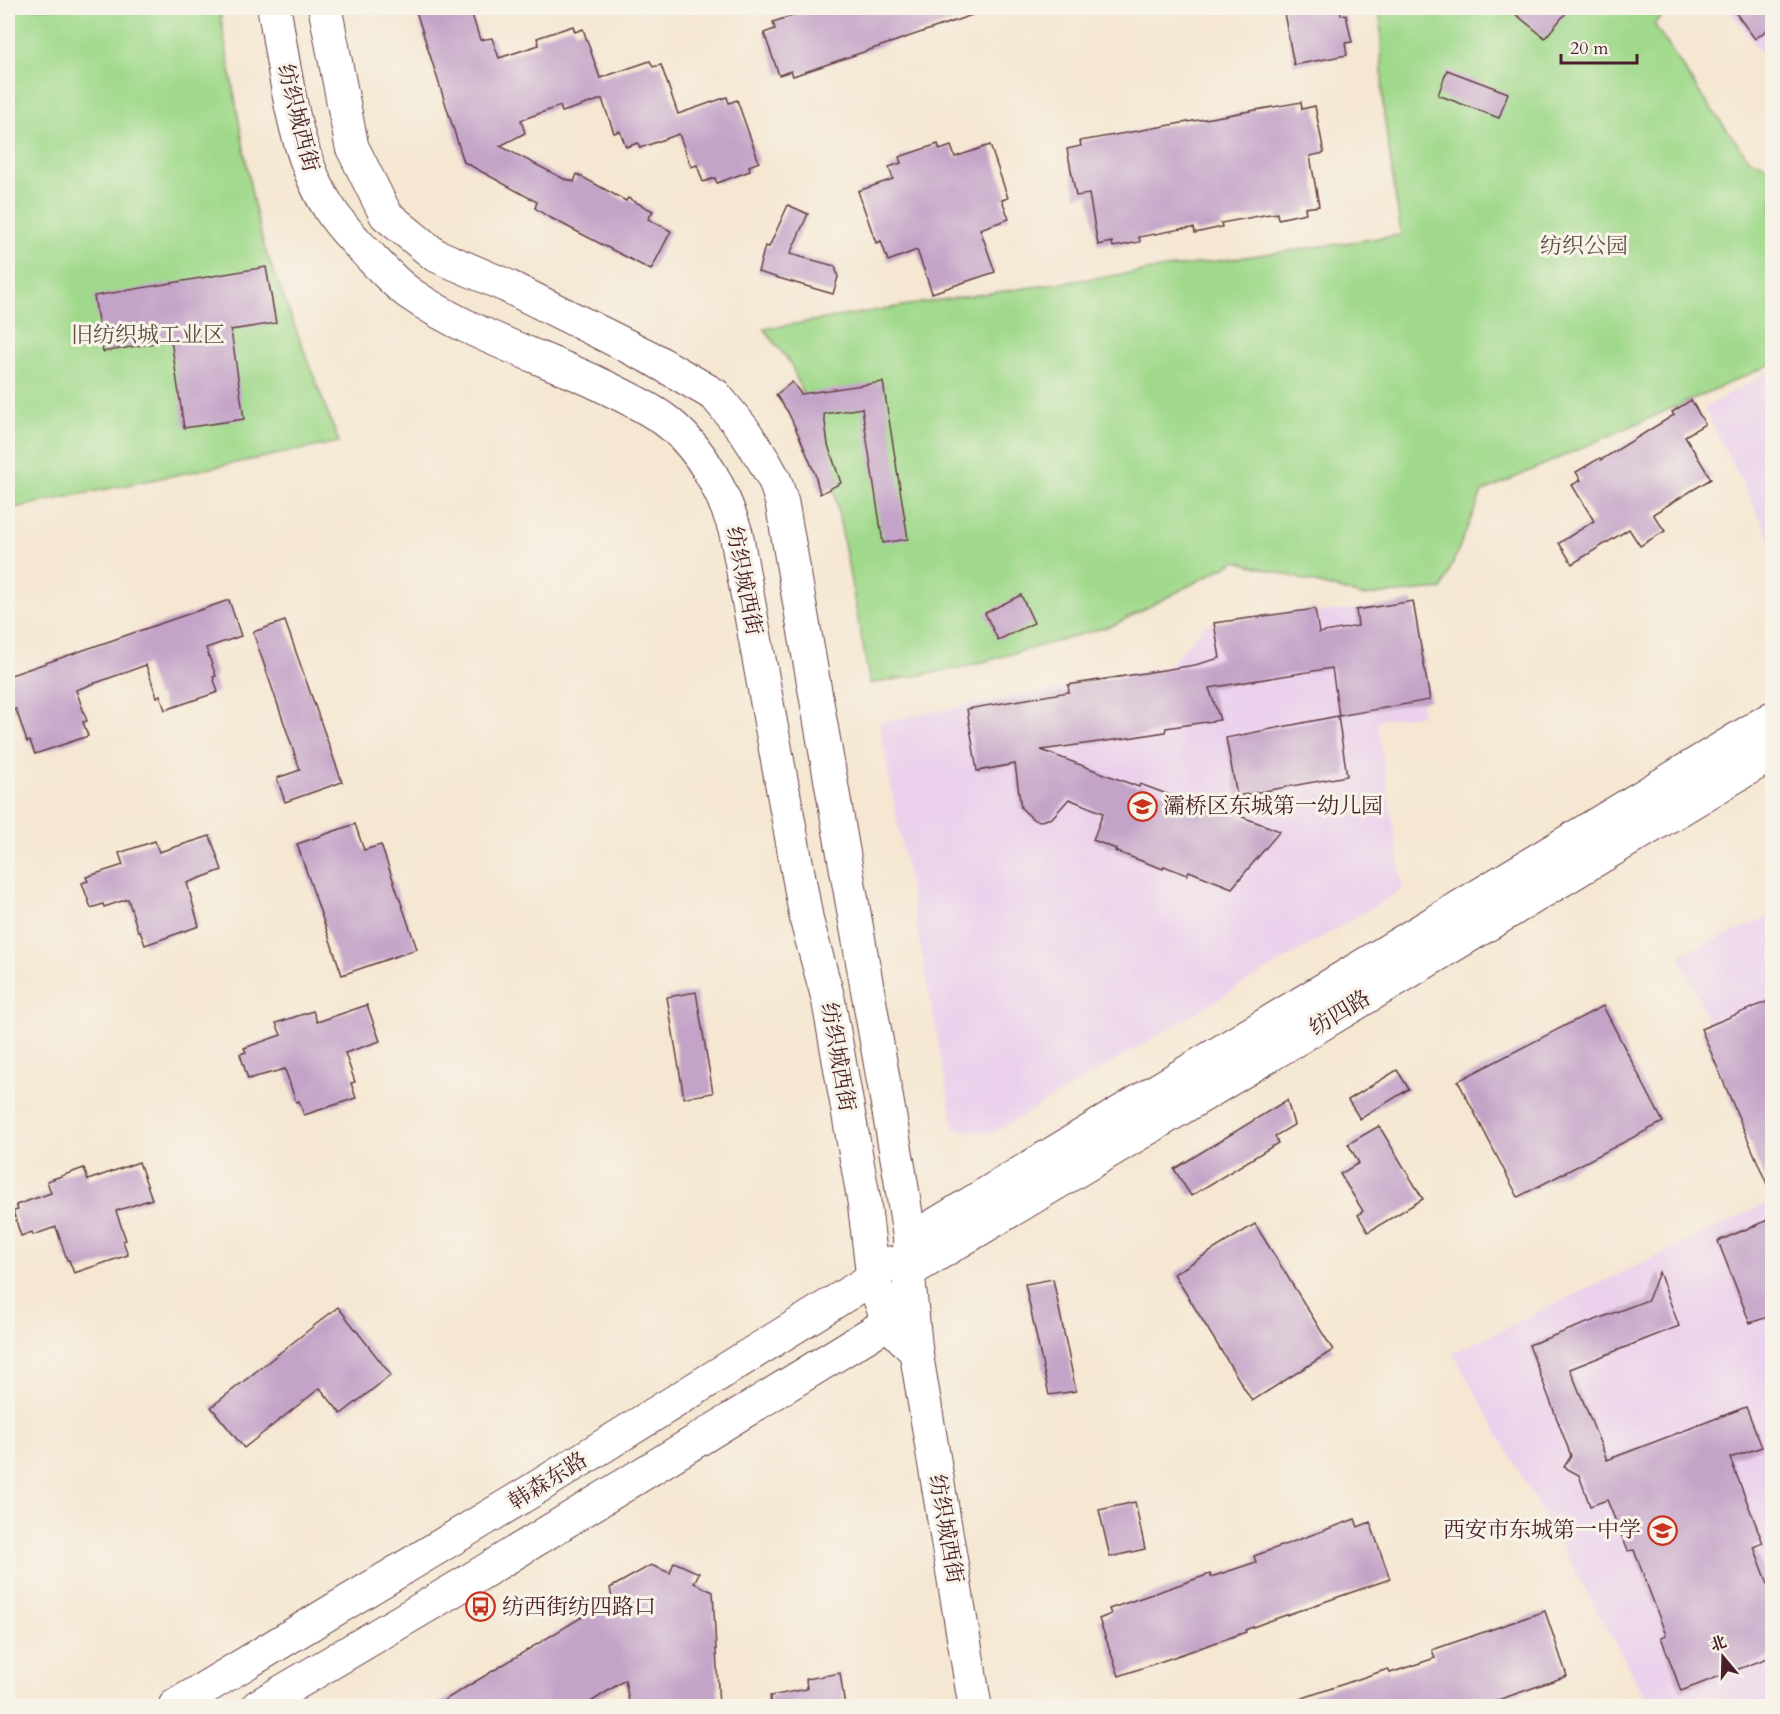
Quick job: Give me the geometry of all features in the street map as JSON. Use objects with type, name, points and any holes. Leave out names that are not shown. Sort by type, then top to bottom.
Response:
[{"type":"main road","name":"纺织城西街","points":[[274,8],[298,129],[312,177],[331,212],[354,239],[407,292],[435,310],[486,336],[545,359],[615,392],[665,420],[694,447],[728,506],[736,533],[807,922],[828,998],[864,1201],[873,1278],[888,1323],[916,1352]]},
{"type":"main road","name":"纺织城西街","points":[[325,8],[352,147],[386,215],[435,255],[507,286],[653,359],[715,395],[743,429],[775,481],[784,514],[910,1240],[908,1272],[916,1352],[975,1707]]},
{"type":"main road","name":"纺四路","points":[[910,1240],[1773,718]]},
{"type":"main road","name":"纺四路","points":[[908,1272],[1773,754]]},
{"type":"main road","name":"韩森东路","points":[[175,1707],[528,1493],[873,1278],[910,1240]]},
{"type":"main road","points":[[888,1323],[908,1272]]},
{"type":"main road","name":"韩森东路","points":[[258,1707],[467,1582],[888,1323]]},
{"type":"shaded area","points":[[1727,8],[1772,8],[1772,66]]},
{"type":"shaded area","points":[[1772,370],[1772,542],[1704,408]]},
{"type":"shaded area","name":"灞桥区东城第一幼儿园","points":[[1414,605],[1422,715],[1377,720],[1403,889],[994,1133],[954,1129],[879,722],[1168,667],[1205,624]]},
{"type":"shaded area","points":[[1772,916],[1772,1171],[1679,955]]},
{"type":"shaded area","name":"西安市东城第一中学","points":[[1772,1201],[1772,1706],[1650,1706],[1453,1353]]},
{"type":"green space","name":"旧纺织城工业区","points":[[8,8],[219,8],[253,200],[264,247],[339,442],[8,509]]},
{"type":"green space","name":"纺织公园","points":[[1380,8],[1669,8],[1654,24],[1699,92],[1748,158],[1772,168],[1772,364],[1482,492],[1442,589],[1363,596],[1236,561],[1114,625],[965,667],[870,684],[834,490],[815,425],[791,364],[764,329],[927,302],[1401,235],[1383,108]]},
{"type":"building","points":[[415,8],[470,8],[480,40],[492,38],[499,58],[539,45],[537,38],[573,26],[575,32],[583,29],[600,78],[650,61],[653,67],[661,65],[678,114],[727,97],[729,103],[737,100],[759,162],[749,166],[750,171],[717,183],[715,178],[703,182],[697,165],[691,167],[679,134],[640,148],[638,143],[626,147],[620,131],[614,133],[602,99],[562,112],[560,106],[521,120],[525,133],[500,146],[566,180],[574,182],[577,174],[626,201],[628,198],[653,211],[648,219],[671,231],[651,270],[547,216],[535,208],[537,202],[464,162]]},
{"type":"building","points":[[816,8],[983,8],[984,11],[793,76],[791,71],[779,75],[764,33],[775,29],[773,22]]},
{"type":"building","points":[[1283,8],[1340,8],[1341,15],[1346,15],[1352,42],[1345,43],[1347,55],[1294,65]]},
{"type":"building","points":[[1508,8],[1570,8],[1545,38]]},
{"type":"building","points":[[1732,8],[1773,8],[1773,25],[1755,39]]},
{"type":"building","points":[[1447,70],[1508,93],[1499,118],[1438,95]]},
{"type":"building","points":[[1301,102],[1302,109],[1315,106],[1324,153],[1310,156],[1319,206],[1305,208],[1306,213],[1278,219],[1277,213],[1221,223],[1222,227],[1195,233],[1194,228],[1181,229],[1139,237],[1140,242],[1113,247],[1112,242],[1098,245],[1089,194],[1076,196],[1067,149],[1081,146],[1080,141]]},
{"type":"building","points":[[938,144],[940,150],[951,146],[955,157],[990,145],[1008,198],[1002,200],[1009,219],[980,229],[995,272],[932,293],[917,250],[888,261],[881,241],[876,243],[858,191],[893,179],[889,167],[901,163],[899,157]]},
{"type":"building","points":[[788,205],[808,214],[790,254],[835,266],[838,277],[833,294],[758,272],[765,246],[769,247]]},
{"type":"building","points":[[266,267],[276,323],[231,330],[244,419],[184,428],[171,340],[103,352],[94,296]]},
{"type":"building","points":[[792,382],[801,394],[883,382],[908,539],[883,543],[862,408],[824,414],[828,445],[841,483],[820,494],[815,474],[800,438],[788,412],[776,395]]},
{"type":"building","points":[[1691,400],[1705,424],[1685,436],[1711,479],[1653,514],[1665,531],[1640,546],[1629,529],[1572,564],[1559,543],[1594,521],[1572,485],[1581,480],[1576,472],[1600,458],[1601,460],[1674,415],[1672,412]]},
{"type":"building","points":[[1021,595],[1034,623],[998,640],[985,613]]},
{"type":"building","points":[[229,600],[241,636],[206,648],[216,676],[213,677],[218,692],[165,710],[160,695],[157,697],[146,665],[76,690],[87,721],[83,722],[88,736],[35,754],[30,741],[27,742],[16,709],[8,712],[8,676]]},
{"type":"building","points":[[1413,601],[1430,700],[1339,716],[1332,668],[1209,688],[1220,720],[1166,728],[1165,732],[1041,750],[1139,787],[1140,784],[1202,807],[1210,805],[1280,831],[1232,888],[1189,871],[1187,875],[1164,866],[1163,869],[1093,840],[1103,813],[1069,799],[1052,818],[1034,820],[1021,808],[1015,764],[977,771],[967,709],[1069,692],[1068,685],[1195,665],[1220,658],[1214,623],[1315,609],[1319,633],[1358,626],[1356,610]]},
{"type":"building","points":[[285,621],[342,782],[285,802],[277,778],[300,770],[253,632]]},
{"type":"building","points":[[1338,716],[1347,776],[1237,796],[1226,738]]},
{"type":"building","points":[[355,824],[364,850],[381,845],[417,949],[342,975],[297,844]]},
{"type":"building","points":[[210,836],[222,870],[187,883],[199,926],[145,945],[128,899],[104,907],[103,904],[91,908],[82,883],[88,881],[86,877],[123,865],[119,853],[155,841],[159,852]]},
{"type":"building","points":[[696,992],[713,1093],[684,1098],[667,997]]},
{"type":"building","points":[[1773,999],[1773,1196],[1772,1196],[1701,1029]]},
{"type":"building","points":[[367,1005],[380,1041],[345,1053],[355,1082],[351,1083],[356,1098],[304,1115],[299,1101],[296,1102],[285,1069],[248,1079],[240,1054],[246,1052],[244,1048],[281,1035],[276,1023],[313,1011],[317,1022]]},
{"type":"building","points":[[1603,1006],[1663,1122],[1518,1197],[1458,1081]]},
{"type":"building","points":[[1397,1070],[1409,1089],[1360,1119],[1348,1100]]},
{"type":"building","points":[[1287,1100],[1294,1125],[1275,1136],[1278,1143],[1191,1196],[1174,1169]]},
{"type":"building","points":[[1379,1126],[1423,1199],[1368,1232],[1358,1215],[1363,1211],[1340,1174],[1359,1163],[1348,1144]]},
{"type":"building","points":[[139,1162],[152,1199],[116,1211],[126,1240],[123,1241],[128,1255],[74,1273],[56,1227],[33,1235],[32,1232],[21,1236],[13,1211],[18,1210],[16,1205],[51,1193],[47,1181],[84,1168],[88,1180]]},
{"type":"building","points":[[1773,1218],[1773,1315],[1750,1323],[1718,1241]]},
{"type":"building","points":[[1255,1224],[1333,1350],[1252,1401],[1174,1274]]},
{"type":"building","points":[[1659,1272],[1679,1326],[1570,1369],[1607,1460],[1746,1407],[1762,1447],[1730,1458],[1763,1543],[1754,1547],[1773,1597],[1773,1656],[1681,1691],[1661,1637],[1666,1635],[1634,1550],[1628,1551],[1607,1500],[1590,1506],[1579,1475],[1564,1467],[1571,1456],[1529,1345],[1648,1300]]},
{"type":"building","points":[[1053,1279],[1076,1391],[1049,1395],[1025,1284]]},
{"type":"building","points":[[338,1307],[391,1375],[341,1414],[320,1388],[244,1448],[211,1407]]},
{"type":"building","points":[[1135,1502],[1145,1549],[1110,1557],[1099,1510]]},
{"type":"building","points":[[1355,1519],[1358,1527],[1370,1522],[1390,1579],[1119,1676],[1099,1619],[1111,1614],[1109,1609],[1210,1574],[1211,1577],[1256,1562],[1254,1556]]},
{"type":"building","points":[[674,1562],[699,1573],[694,1583],[713,1592],[719,1707],[630,1707],[625,1680],[583,1707],[433,1707],[612,1599],[610,1588],[651,1565],[670,1573]]},
{"type":"building","points":[[1545,1611],[1567,1676],[1478,1707],[1288,1707],[1288,1703],[1388,1669],[1390,1673],[1435,1658],[1432,1650]]},
{"type":"building","points":[[840,1673],[845,1707],[771,1707],[770,1696],[807,1689],[806,1679]]},
{"type":"place","name":"灞桥区东城第一幼儿园","points":[[1142,806]]},
{"type":"place","name":"西安市东城第一中学","points":[[1662,1530]]},
{"type":"place","name":"纺西街纺四路口","points":[[481,1607]]}]
